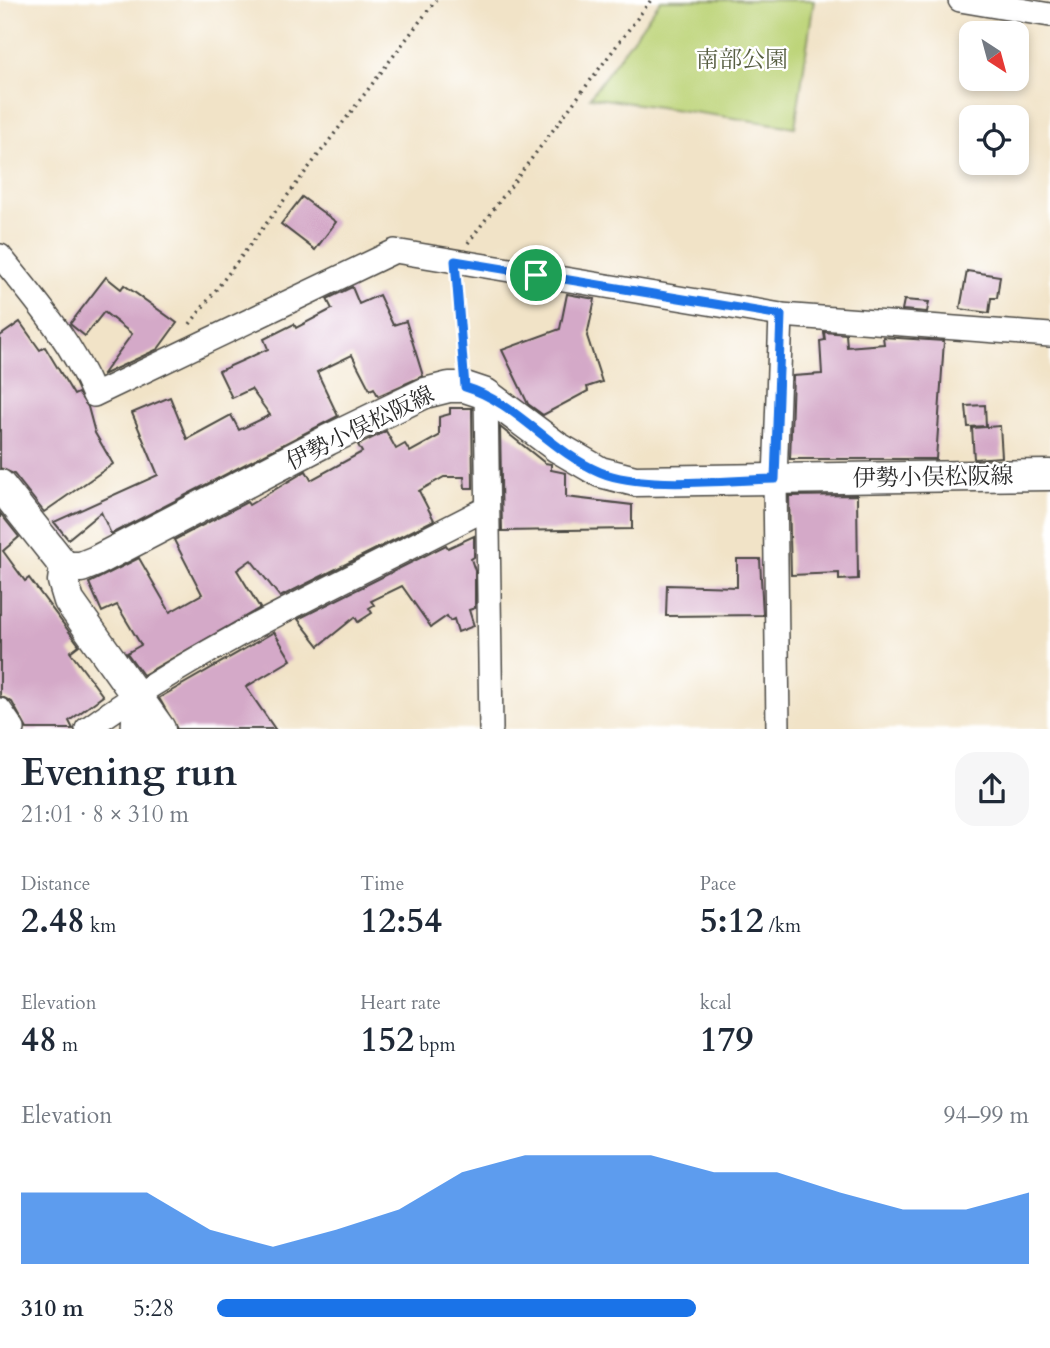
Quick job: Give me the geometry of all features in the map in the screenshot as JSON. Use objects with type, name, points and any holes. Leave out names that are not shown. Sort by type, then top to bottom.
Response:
[{"type":"main road","name":"伊勢小俣松阪線","points":[[65,567],[81,567],[107,555],[425,393],[449,387],[476,391],[600,472],[635,481],[1050,475]]},
{"type":"main road","points":[[0,485],[65,567],[63,581],[69,601],[160,729]]},
{"type":"street","points":[[960,0],[1050,15]]},
{"type":"street","points":[[0,256],[55,325],[85,374],[94,395],[395,251],[781,315],[1050,335]]},
{"type":"street","points":[[778,729],[775,479],[781,315]]},
{"type":"street","points":[[476,391],[487,508],[491,729]]},
{"type":"street","points":[[87,729],[135,694],[222,642],[487,508]]},
{"type":"street","points":[[133,729],[135,694]]},
{"type":"street","points":[[0,710],[13,729]]},
{"type":"path","points":[[180,353],[190,322],[436,0]]},
{"type":"path","points":[[476,391],[455,261],[651,0]]},
{"type":"green space","name":"南部公園","points":[[661,0],[814,0],[795,127],[590,97]]},
{"type":"building","points":[[302,197],[336,222],[315,250],[281,224]]},
{"type":"building","points":[[967,271],[1000,276],[997,298],[991,298],[989,313],[960,309]]},
{"type":"building","points":[[106,277],[121,289],[124,285],[177,323],[158,349],[102,375],[132,334],[104,312],[85,336],[70,324]]},
{"type":"building","points":[[352,287],[359,304],[379,295],[393,325],[406,321],[423,376],[378,396],[374,388],[370,390],[352,355],[317,372],[338,416],[111,534],[101,512],[68,539],[54,522],[158,475],[132,413],[170,397],[187,439],[231,415],[239,430],[270,415],[251,389],[232,398],[219,371],[268,349],[264,339],[294,324],[296,328],[332,309],[327,299]]},
{"type":"building","points":[[567,294],[595,299],[587,336],[602,382],[587,387],[588,391],[543,415],[528,404],[502,350],[560,329]]},
{"type":"building","points":[[904,300],[929,302],[927,312],[902,310]]},
{"type":"building","points":[[20,322],[40,350],[45,347],[74,395],[78,393],[88,407],[95,433],[113,464],[44,512],[14,474],[0,468],[0,336]]},
{"type":"building","points":[[824,332],[846,334],[847,347],[884,344],[883,337],[944,341],[936,459],[790,459],[793,376],[822,374],[820,341],[825,340]]},
{"type":"building","points":[[985,405],[986,426],[968,427],[966,406]]},
{"type":"building","points":[[450,408],[472,408],[473,488],[465,488],[464,477],[444,477],[419,491],[434,520],[280,597],[251,560],[237,570],[260,608],[143,675],[127,653],[141,645],[117,605],[102,612],[89,583],[139,558],[170,612],[202,594],[174,540],[247,502],[249,505],[306,471],[311,480],[362,452],[358,445],[386,431],[396,449],[405,444],[410,452],[439,436],[439,417],[450,414]]},
{"type":"building","points":[[1000,426],[1002,457],[974,459],[972,428]]},
{"type":"building","points":[[500,427],[545,463],[551,464],[551,470],[566,473],[566,497],[632,505],[632,529],[502,531]]},
{"type":"building","points":[[857,495],[858,579],[839,580],[839,573],[791,575],[789,496]]},
{"type":"building","points":[[0,513],[19,537],[3,551],[25,581],[29,578],[79,645],[70,652],[103,696],[69,721],[73,729],[27,729],[12,702],[0,696]]},
{"type":"building","points":[[474,536],[474,557],[471,559],[475,571],[475,608],[469,610],[474,626],[458,632],[454,619],[450,621],[447,616],[431,627],[402,586],[371,601],[374,605],[369,608],[372,613],[358,622],[355,617],[319,646],[298,619],[446,545],[448,548]]},
{"type":"building","points":[[737,559],[760,559],[763,615],[666,616],[667,585],[737,587]]},
{"type":"building","points":[[274,632],[291,660],[246,687],[275,729],[177,729],[159,698]]},
{"type":"route","points":[[455,261],[536,275],[781,315],[775,479],[635,481],[600,472],[558,447],[486,394],[465,387],[455,261]]}]
